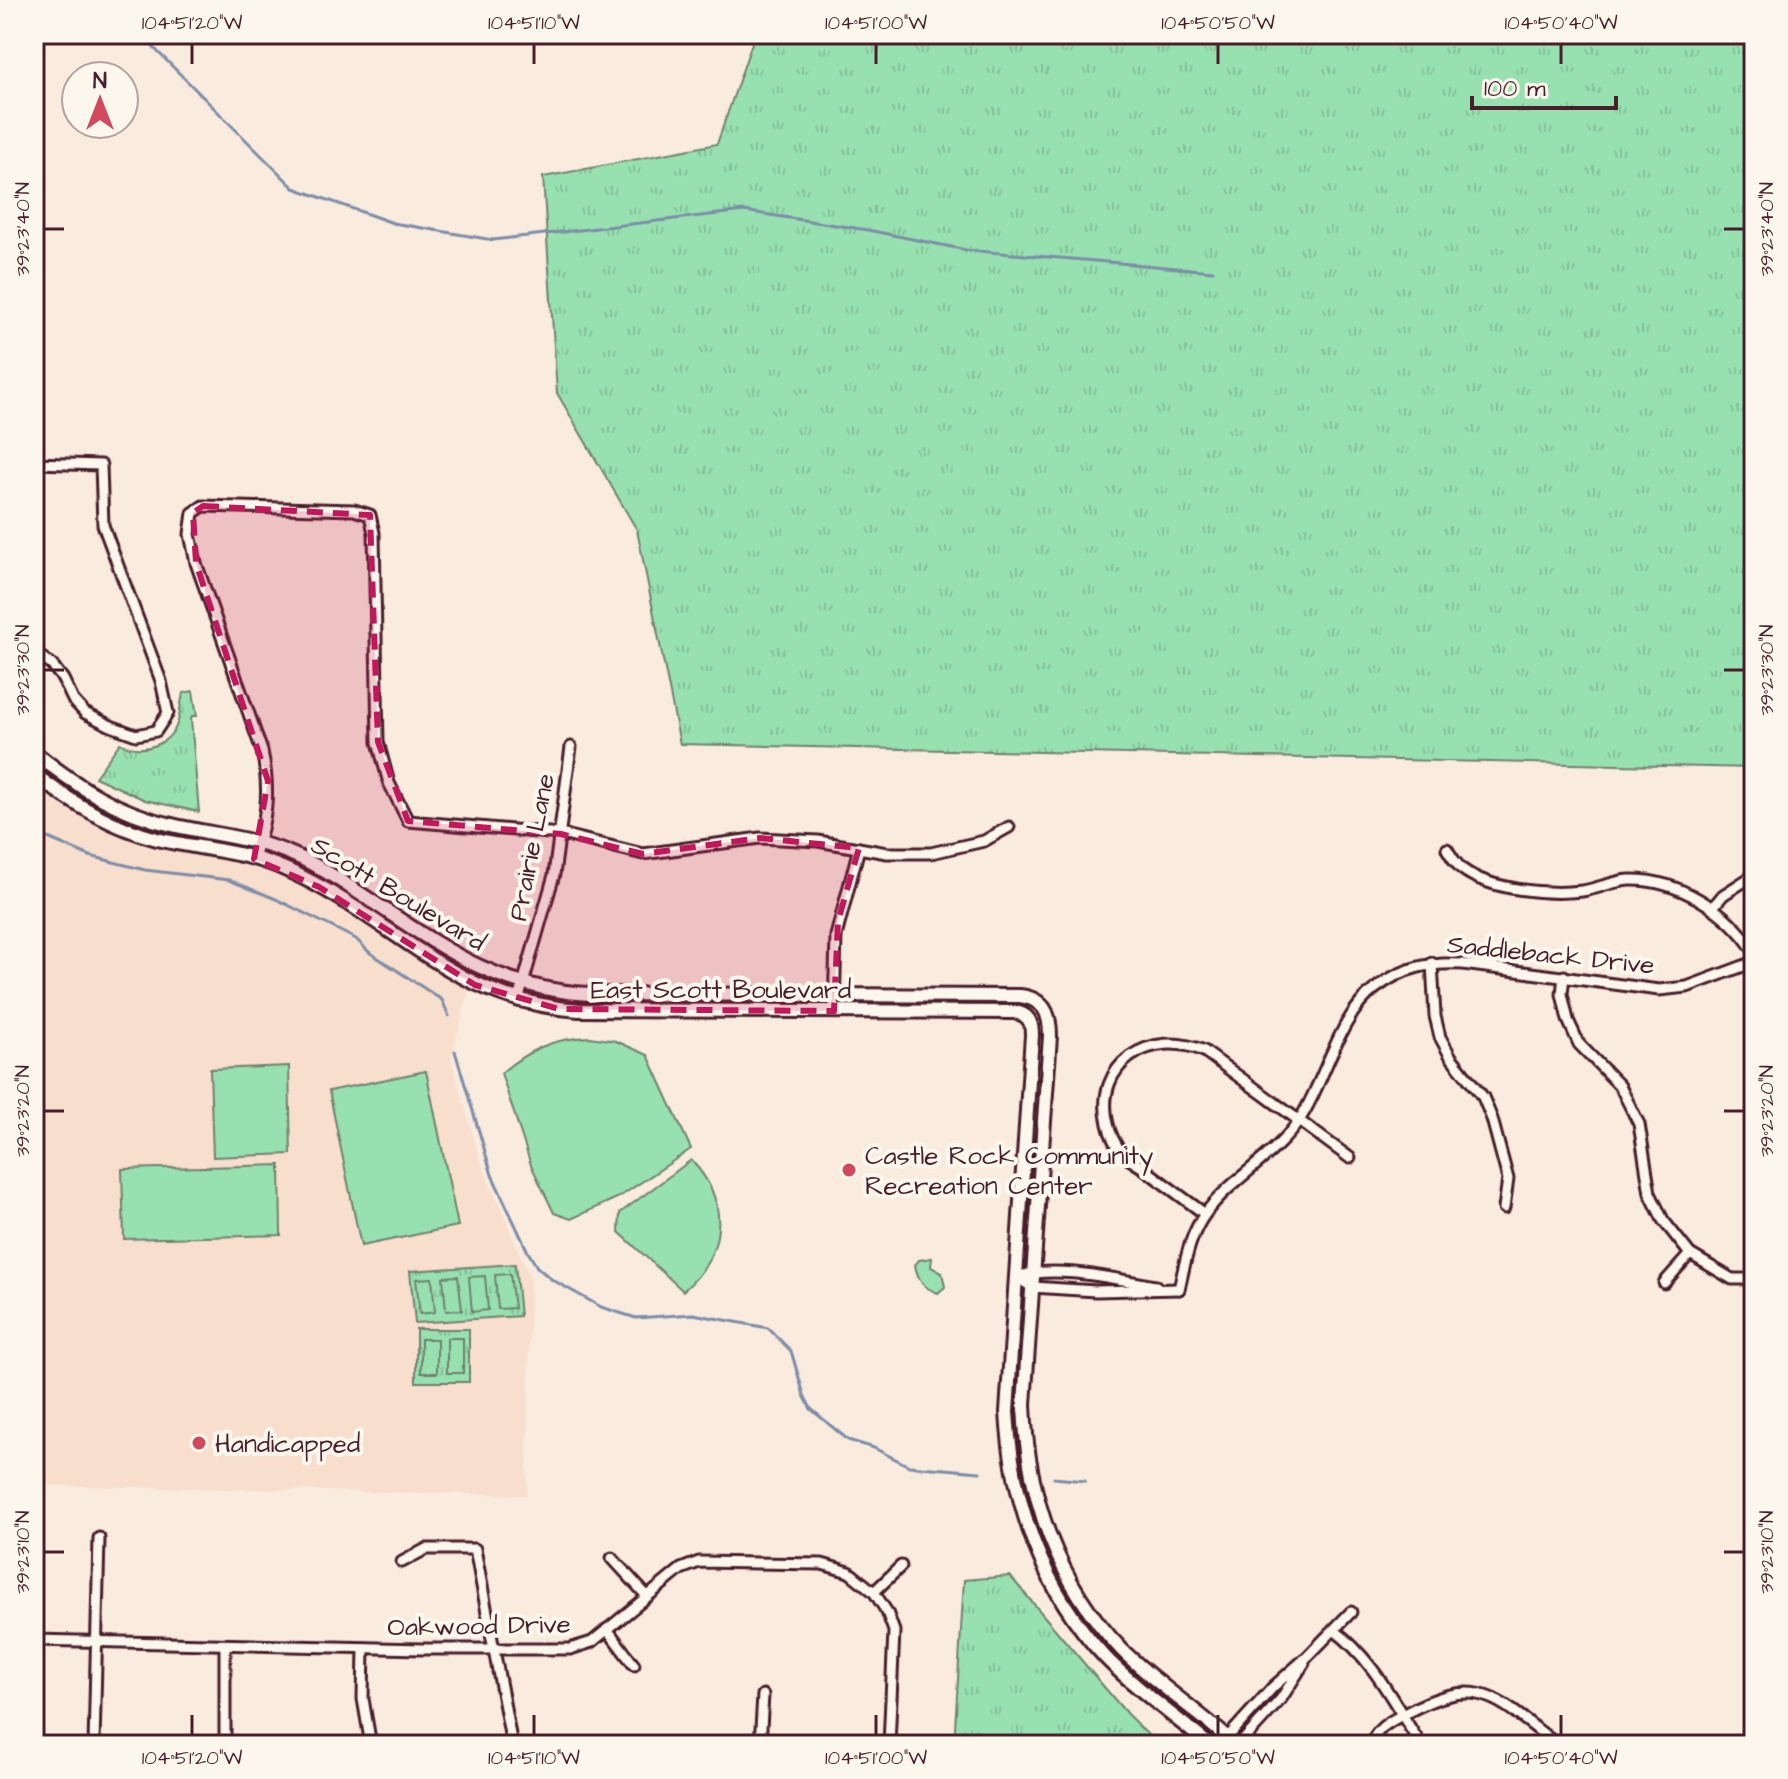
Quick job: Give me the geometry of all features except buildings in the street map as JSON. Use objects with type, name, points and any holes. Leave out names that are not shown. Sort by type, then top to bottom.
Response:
[{"type":"street","points":[[34,463],[101,465],[103,525],[161,681],[168,713],[156,731],[136,735],[111,726],[85,713],[73,700],[52,665],[34,654]]},
{"type":"street","points":[[254,859],[267,808],[268,781],[262,751],[196,563],[190,534],[193,513],[203,506],[354,510],[370,515],[374,533],[378,742],[389,783],[408,821],[561,834],[643,854],[760,838],[818,841],[887,853],[931,853],[984,841],[1009,827]]},
{"type":"street","name":"Prairie Lane","points":[[518,1001],[554,875],[571,747]]},
{"type":"street","name":"Scott Boulevard","points":[[34,752],[80,788],[130,812],[170,825],[259,843],[308,861],[463,959],[522,985]]},
{"type":"street","name":"Scott Boulevard","points":[[34,774],[82,808],[116,825],[157,839],[283,868],[319,887],[424,955]]},
{"type":"street","points":[[834,1011],[838,921],[859,848]]},
{"type":"street","points":[[1447,849],[1458,866],[1467,873],[1511,888],[1583,891],[1609,882],[1650,882],[1672,887],[1713,907],[1754,951]]},
{"type":"street","points":[[1713,907],[1723,895],[1754,875]]},
{"type":"street","name":"East Scott Boulevard","points":[[424,955],[475,985],[518,1001],[579,1010],[1014,1012],[1029,1018],[1032,1035],[1016,1277]]},
{"type":"street","name":"Saddleback Drive","points":[[1179,1289],[1188,1250],[1205,1214],[1239,1179],[1276,1149],[1298,1121],[1320,1084],[1352,1013],[1375,989],[1399,974],[1432,963],[1463,964],[1659,990],[1687,987],[1754,962]]},
{"type":"street","points":[[1432,963],[1435,1016],[1440,1037],[1451,1057],[1483,1097],[1492,1119],[1508,1179],[1504,1208]]},
{"type":"street","points":[[1564,976],[1562,994],[1568,1020],[1579,1044],[1620,1086],[1639,1124],[1650,1193],[1663,1220],[1690,1254],[1732,1279],[1754,1279]]},
{"type":"street","name":"East Scott Boulevard","points":[[522,985],[589,994],[834,993],[1020,996],[1033,999],[1042,1005],[1048,1015],[1050,1036],[1033,1272]]},
{"type":"street","points":[[1205,1214],[1121,1152],[1110,1131],[1105,1112],[1107,1090],[1117,1069],[1138,1051],[1161,1043],[1187,1044],[1204,1051],[1350,1158]]},
{"type":"street","points":[[1664,1283],[1690,1254]]},
{"type":"street","points":[[1033,1272],[1024,1385],[1026,1443],[1038,1505],[1052,1544],[1082,1599],[1122,1649],[1231,1743],[1273,1687],[1351,1612]]},
{"type":"street","points":[[1016,1277],[1033,1272],[1099,1276],[1179,1289]]},
{"type":"street","points":[[1016,1277],[1032,1287],[1096,1291],[1179,1289]]},
{"type":"street","points":[[1016,1277],[1007,1394],[1008,1429],[1013,1475],[1033,1542],[1067,1606],[1106,1657],[1209,1745]]},
{"type":"street","points":[[94,1745],[99,1538]]},
{"type":"street","points":[[402,1562],[426,1549],[475,1549],[512,1745]]},
{"type":"street","points":[[612,1558],[646,1595]]},
{"type":"street","name":"Oakwood Drive","points":[[34,1640],[364,1648],[570,1649],[592,1642],[646,1595],[681,1569],[699,1562],[822,1564],[849,1572],[874,1592],[887,1612],[894,1631],[889,1745]]},
{"type":"street","points":[[874,1592],[901,1566]]},
{"type":"street","points":[[607,1629],[634,1665]]},
{"type":"street","points":[[1334,1630],[1362,1653],[1421,1745]]},
{"type":"street","points":[[225,1645],[225,1745]]},
{"type":"street","points":[[364,1648],[363,1699],[371,1745]]},
{"type":"street","points":[[1372,1745],[1381,1729],[1402,1715],[1437,1696],[1461,1691],[1486,1695],[1558,1745]]},
{"type":"street","points":[[760,1745],[763,1695]]},
{"type":"highlighted area","points":[[203,506],[370,515],[378,742],[408,821],[561,834],[643,854],[760,838],[859,848],[838,921],[834,1011],[559,1009],[475,985],[319,887],[254,859],[268,781],[196,563],[193,513]]},
{"type":"shaded area","points":[[34,783],[70,811],[122,837],[279,874],[307,888],[469,990],[451,1059],[480,1160],[530,1278],[527,1495],[34,1485]]},
{"type":"green space","points":[[755,34],[1754,34],[1754,768],[680,744],[637,530],[557,393],[543,177],[717,144]]},
{"type":"green space","points":[[193,691],[197,716],[191,719],[199,812],[145,800],[95,777],[120,743],[147,748],[164,741],[176,726],[184,693]]},
{"type":"green space","points":[[590,1037],[616,1041],[648,1055],[691,1149],[619,1197],[571,1219],[554,1213],[531,1165],[501,1073],[542,1047]]},
{"type":"green space","points":[[289,1066],[291,1154],[213,1157],[210,1069]]},
{"type":"green space","points":[[426,1071],[458,1226],[361,1246],[329,1091]]},
{"type":"green space","points":[[691,1160],[713,1193],[718,1227],[708,1261],[683,1291],[619,1232],[620,1213]]},
{"type":"green space","points":[[280,1165],[281,1235],[124,1239],[122,1169]]},
{"type":"green space","points":[[932,1258],[931,1267],[942,1273],[945,1287],[938,1293],[922,1283],[915,1265],[919,1260]]},
{"type":"green space","points":[[515,1264],[520,1316],[415,1323],[410,1271]]},
{"type":"green space","points":[[510,1274],[514,1308],[498,1309],[495,1275]]},
{"type":"green space","points":[[458,1276],[462,1310],[446,1311],[443,1277]]},
{"type":"green space","points":[[485,1276],[488,1310],[472,1312],[469,1277]]},
{"type":"green space","points":[[432,1278],[435,1312],[420,1314],[416,1279]]},
{"type":"green space","points":[[416,1329],[469,1329],[469,1382],[416,1382]]},
{"type":"green space","points":[[447,1338],[463,1338],[463,1373],[447,1373]]},
{"type":"green space","points":[[421,1339],[437,1339],[437,1373],[421,1373]]},
{"type":"green space","points":[[1010,1576],[1127,1714],[1158,1745],[954,1745],[964,1580]]},
{"type":"waterway","points":[[136,34],[147,41],[294,188],[393,223],[493,240],[744,211],[868,230],[966,250],[1213,271]]},
{"type":"waterway","points":[[34,832],[90,856],[145,870],[229,880],[276,899],[356,939],[369,952],[442,1000],[449,1016]]},
{"type":"waterway","points":[[455,1051],[492,1175],[528,1252],[537,1267],[551,1279],[601,1307],[636,1318],[693,1314],[768,1328],[791,1351],[811,1409],[848,1440],[874,1448],[909,1466],[980,1472]]},
{"type":"waterway","points":[[1054,1478],[1085,1481]]},
{"type":"place","name":"Castle Rock Community Recreation Center","points":[[849,1170]]},
{"type":"place","name":"Handicapped","points":[[199,1443]]}]
